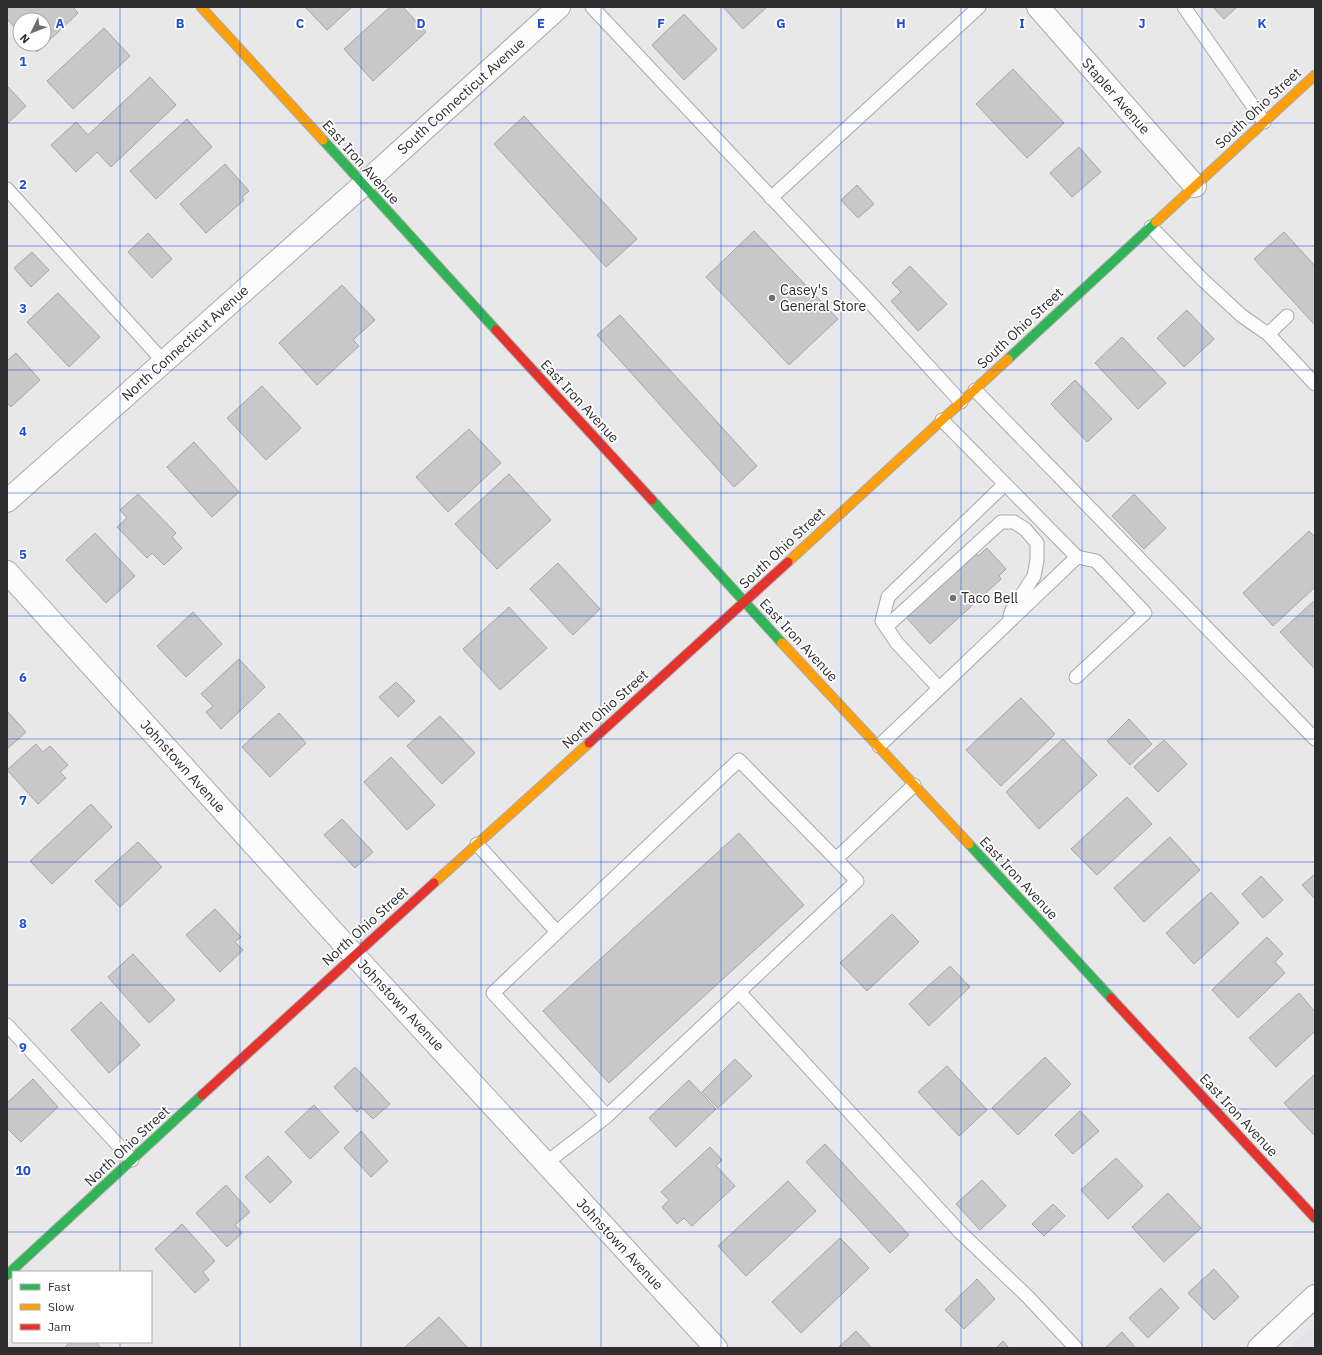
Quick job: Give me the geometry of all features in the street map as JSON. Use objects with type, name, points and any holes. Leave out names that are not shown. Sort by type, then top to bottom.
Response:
[{"type":"main road","name":"East Iron Avenue","points":[[201,7],[745,602],[1315,1218]]},
{"type":"main road","name":"South Ohio Street","points":[[745,602],[1315,75]]},
{"type":"main road","name":"North Ohio Street","points":[[7,1275],[354,955],[745,602]]},
{"type":"street","name":"South Connecticut Avenue","points":[[363,185],[559,7]]},
{"type":"street","name":"Stapler Avenue","points":[[1038,7],[1195,186]]},
{"type":"street","name":"North Connecticut Avenue","points":[[7,501],[363,185]]},
{"type":"street","name":"Johnstown Avenue","points":[[7,572],[354,955],[546,1163],[709,1346]]},
{"type":"street","points":[[1259,1348],[1315,1296]]},
{"type":"lane","points":[[592,7],[867,299],[961,402]]},
{"type":"lane","points":[[771,198],[979,7]]},
{"type":"lane","points":[[1184,7],[1264,122]]},
{"type":"lane","points":[[7,189],[164,362]]},
{"type":"lane","points":[[1151,227],[1204,281],[1242,316],[1268,334],[1315,384]]},
{"type":"lane","points":[[1268,334],[1287,316]]},
{"type":"lane","points":[[975,390],[1315,739]]},
{"type":"lane","points":[[942,420],[1077,557],[1096,561],[1145,613],[1076,677]]},
{"type":"lane","points":[[939,688],[897,644],[882,621],[888,597],[1005,484]]},
{"type":"lane","points":[[886,627],[1001,522],[1014,522],[1026,529],[1036,543],[1037,560],[1034,576],[1012,610],[1006,625]]},
{"type":"lane","points":[[879,746],[1077,557]]},
{"type":"lane","points":[[546,1163],[607,1116],[857,881],[738,760],[493,992],[607,1116]]},
{"type":"lane","points":[[836,859],[914,785]]},
{"type":"lane","points":[[477,844],[557,932]]},
{"type":"lane","points":[[739,992],[959,1231],[1028,1297],[1076,1348]]},
{"type":"lane","points":[[7,1025],[132,1160]]},
{"type":"shaded area","points":[[1315,1325],[1315,1348],[1289,1348]]},
{"type":"building","points":[[7,7],[73,7],[78,13],[52,38],[52,12],[12,12],[12,24],[7,19]]},
{"type":"building","points":[[305,7],[352,7],[327,30]]},
{"type":"building","points":[[390,7],[403,7],[426,32],[373,81],[344,49]]},
{"type":"building","points":[[723,7],[767,7],[743,29]]},
{"type":"building","points":[[1213,7],[1237,7],[1224,19]]},
{"type":"building","points":[[684,14],[717,49],[684,80],[652,45]]},
{"type":"building","points":[[104,28],[130,56],[73,109],[47,81]]},
{"type":"building","points":[[1013,69],[1064,123],[1027,158],[976,104]]},
{"type":"building","points":[[150,77],[176,105],[111,167],[97,152],[76,172],[51,145],[76,122],[88,135]]},
{"type":"building","points":[[7,86],[26,106],[7,124]]},
{"type":"building","points":[[524,116],[637,239],[606,267],[494,144]]},
{"type":"building","points":[[187,119],[212,147],[156,199],[130,171]]},
{"type":"building","points":[[1079,147],[1101,172],[1072,197],[1050,173]]},
{"type":"building","points":[[225,164],[249,191],[242,197],[244,200],[206,233],[180,204]]},
{"type":"building","points":[[857,185],[874,204],[858,218],[841,200]]},
{"type":"building","name":"Casey's General Store","points":[[754,231],[838,319],[789,365],[706,277]]},
{"type":"building","points":[[1284,232],[1315,266],[1315,325],[1254,259]]},
{"type":"building","points":[[148,233],[172,259],[152,278],[128,252]]},
{"type":"building","points":[[32,252],[49,270],[31,287],[14,268]]},
{"type":"building","points":[[910,266],[947,304],[918,331],[891,301],[901,292],[892,283]]},
{"type":"building","points":[[342,285],[375,320],[353,340],[359,346],[317,385],[279,343]]},
{"type":"building","points":[[58,293],[100,337],[69,367],[27,322]]},
{"type":"building","points":[[1187,310],[1214,339],[1184,367],[1157,338]]},
{"type":"building","points":[[620,315],[757,466],[734,487],[597,335]]},
{"type":"building","points":[[1122,337],[1166,383],[1138,409],[1095,363]]},
{"type":"building","points":[[16,353],[40,380],[11,407],[7,403],[7,361]]},
{"type":"building","points":[[1075,380],[1112,419],[1087,442],[1051,404]]},
{"type":"building","points":[[262,386],[301,428],[266,460],[227,418]]},
{"type":"building","points":[[469,429],[501,463],[448,512],[416,477]]},
{"type":"building","points":[[194,442],[239,492],[212,517],[167,467]]},
{"type":"building","points":[[509,474],[551,520],[497,569],[455,524]]},
{"type":"building","points":[[138,494],[176,533],[172,537],[182,548],[164,565],[152,553],[147,558],[117,527],[127,518],[120,510]]},
{"type":"building","points":[[1134,494],[1166,528],[1144,549],[1112,516]]},
{"type":"building","points":[[1309,531],[1315,537],[1315,587],[1273,626],[1243,593]]},
{"type":"building","points":[[95,533],[135,576],[106,603],[66,560]]},
{"type":"building","name":"Taco Bell","points":[[987,548],[1006,569],[999,576],[1001,579],[930,644],[906,617],[976,553],[978,556]]},
{"type":"building","points":[[558,563],[600,609],[573,635],[530,589]]},
{"type":"building","points":[[1315,600],[1315,669],[1280,632]]},
{"type":"building","points":[[509,607],[547,648],[500,690],[463,649]]},
{"type":"building","points":[[193,612],[222,644],[186,677],[157,646]]},
{"type":"building","points":[[239,659],[265,687],[221,729],[206,712],[213,706],[201,694]]},
{"type":"building","points":[[396,682],[415,701],[398,717],[379,697]]},
{"type":"building","points":[[1021,698],[1055,734],[1001,786],[966,750]]},
{"type":"building","points":[[7,711],[26,732],[7,749]]},
{"type":"building","points":[[279,713],[306,743],[270,777],[242,747]]},
{"type":"building","points":[[440,716],[475,753],[442,784],[407,746]]},
{"type":"building","points":[[1129,719],[1152,744],[1130,765],[1107,741]]},
{"type":"building","points":[[1063,739],[1097,775],[1039,829],[1006,792]]},
{"type":"building","points":[[1164,740],[1187,764],[1158,792],[1134,767]]},
{"type":"building","points":[[36,744],[43,752],[50,746],[68,765],[60,772],[66,778],[38,804],[7,770]]},
{"type":"building","points":[[391,757],[435,805],[407,830],[364,782]]},
{"type":"building","points":[[1127,797],[1152,824],[1097,875],[1071,849]]},
{"type":"building","points":[[91,804],[112,827],[52,884],[30,861]]},
{"type":"building","points":[[342,819],[373,852],[355,868],[324,835]]},
{"type":"building","points":[[739,833],[804,905],[609,1083],[543,1011]]},
{"type":"building","points":[[1170,837],[1200,870],[1144,922],[1114,888]]},
{"type":"building","points":[[138,842],[162,867],[120,907],[95,881]]},
{"type":"building","points":[[1315,874],[1315,899],[1302,885]]},
{"type":"building","points":[[1261,876],[1283,900],[1263,918],[1242,894]]},
{"type":"building","points":[[1211,892],[1239,923],[1194,964],[1166,933]]},
{"type":"building","points":[[215,909],[241,937],[235,942],[243,950],[220,972],[186,935]]},
{"type":"building","points":[[892,914],[919,942],[867,991],[840,963]]},
{"type":"building","points":[[1267,937],[1283,954],[1275,962],[1285,973],[1238,1018],[1212,990]]},
{"type":"building","points":[[133,954],[175,1000],[149,1023],[108,977]]},
{"type":"building","points":[[950,966],[970,987],[929,1026],[909,1004]]},
{"type":"building","points":[[1299,993],[1315,1012],[1315,1031],[1276,1067],[1249,1038]]},
{"type":"building","points":[[101,1002],[140,1045],[109,1073],[71,1030]]},
{"type":"building","points":[[1045,1057],[1071,1084],[1018,1135],[992,1108]]},
{"type":"building","points":[[735,1059],[752,1076],[718,1108],[702,1092]]},
{"type":"building","points":[[947,1066],[987,1110],[959,1136],[918,1092]]},
{"type":"building","points":[[355,1067],[390,1104],[373,1119],[361,1107],[357,1112],[334,1087]]},
{"type":"building","points":[[1315,1074],[1315,1134],[1314,1135],[1284,1103]]},
{"type":"building","points":[[33,1079],[58,1107],[21,1142],[7,1128],[7,1103]]},
{"type":"building","points":[[689,1080],[716,1109],[676,1147],[649,1118]]},
{"type":"building","points":[[314,1105],[339,1132],[310,1159],[285,1132]]},
{"type":"building","points":[[1080,1111],[1099,1131],[1073,1154],[1055,1135]]},
{"type":"building","points":[[361,1131],[388,1161],[371,1177],[344,1148]]},
{"type":"building","points":[[825,1144],[909,1235],[890,1253],[806,1162]]},
{"type":"building","points":[[710,1147],[722,1160],[716,1166],[735,1186],[692,1226],[684,1218],[677,1224],[662,1207],[669,1200],[661,1192]]},
{"type":"building","points":[[268,1156],[292,1182],[270,1203],[245,1177]]},
{"type":"building","points":[[1116,1158],[1143,1186],[1108,1219],[1081,1190]]},
{"type":"building","points":[[982,1180],[1006,1206],[980,1230],[956,1204]]},
{"type":"building","points":[[788,1181],[816,1211],[746,1276],[718,1246]]},
{"type":"building","points":[[226,1185],[250,1212],[235,1225],[242,1233],[227,1247],[196,1213]]},
{"type":"building","points":[[1168,1193],[1201,1228],[1164,1262],[1132,1227]]},
{"type":"building","points":[[1053,1204],[1065,1216],[1044,1236],[1032,1224]]},
{"type":"building","points":[[182,1224],[215,1261],[203,1272],[209,1280],[195,1293],[155,1249]]},
{"type":"building","points":[[840,1238],[869,1268],[801,1333],[772,1302]]},
{"type":"building","points":[[1214,1269],[1239,1297],[1214,1320],[1188,1293]]},
{"type":"building","points":[[977,1279],[995,1299],[964,1329],[945,1310]]},
{"type":"building","points":[[1161,1288],[1179,1308],[1148,1338],[1129,1318]]},
{"type":"building","points":[[439,1317],[468,1348],[404,1348]]},
{"type":"building","points":[[856,1331],[872,1348],[838,1348]]},
{"type":"building","points":[[1122,1332],[1136,1348],[1105,1348]]},
{"type":"building","points":[[1003,1341],[1009,1348],[996,1348]]},
{"type":"building","points":[[69,1343],[97,1343],[101,1348],[64,1348]]},
{"type":"traffic: fast","points":[[323,140],[496,330]]},
{"type":"traffic: fast","points":[[1008,359],[1156,222]]},
{"type":"traffic: fast","points":[[652,500],[782,643]]},
{"type":"traffic: fast","points":[[969,844],[1111,998]]},
{"type":"traffic: fast","points":[[7,1275],[202,1095]]},
{"type":"traffic: slow","points":[[201,7],[323,140]]},
{"type":"traffic: slow","points":[[1156,222],[1315,75]]},
{"type":"traffic: slow","points":[[788,562],[1008,359]]},
{"type":"traffic: slow","points":[[782,643],[969,844]]},
{"type":"traffic: slow","points":[[434,883],[589,743]]},
{"type":"traffic: jam","points":[[496,330],[652,500]]},
{"type":"traffic: jam","points":[[589,743],[788,562]]},
{"type":"traffic: jam","points":[[202,1095],[434,883]]},
{"type":"traffic: jam","points":[[1111,998],[1315,1218]]},
{"type":"place","name":"Casey's General Store","points":[[772,298]]},
{"type":"place","name":"Taco Bell","points":[[953,598]]}]
